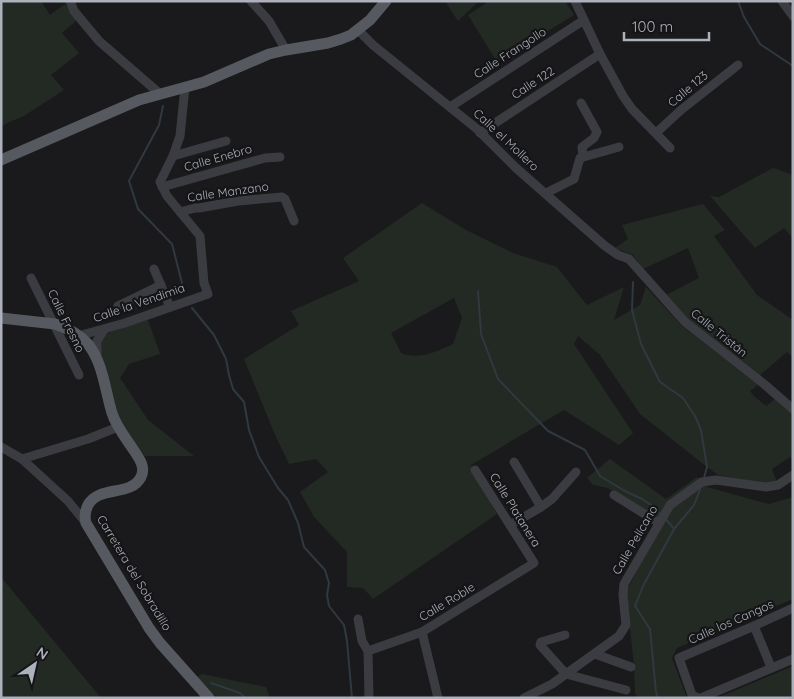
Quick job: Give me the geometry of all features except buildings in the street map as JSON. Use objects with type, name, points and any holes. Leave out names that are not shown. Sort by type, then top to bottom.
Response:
[{"type":"main road","points":[[1,160],[139,100],[204,82],[253,60],[286,50],[341,39],[358,30],[370,20],[386,1]]},
{"type":"main road","name":"Carretera del Sobradillo","points":[[1,318],[55,324],[78,336],[88,345],[98,361],[112,414],[140,460],[143,472],[139,480],[132,485],[94,497],[86,510],[86,523],[149,628],[209,698]]},
{"type":"street","points":[[70,1],[74,11],[99,41],[159,93]]},
{"type":"street","points":[[251,1],[270,21],[286,50]]},
{"type":"street","points":[[574,1],[623,96],[632,109],[670,148]]},
{"type":"street","points":[[782,1],[793,16]]},
{"type":"street","name":"Calle Frangollo","points":[[450,106],[584,20]]},
{"type":"street","name":"Calle el Mollero","points":[[358,30],[373,45],[450,106],[516,168],[605,246],[618,255],[629,259],[638,268]]},
{"type":"street","name":"Calle 122","points":[[480,133],[600,54]]},
{"type":"street","name":"Calle 123","points":[[656,133],[688,104],[738,65]]},
{"type":"street","points":[[180,212],[167,196],[160,182],[173,156],[182,131],[185,87]]},
{"type":"street","points":[[581,103],[597,132],[594,138],[582,147],[583,157]]},
{"type":"street","points":[[173,156],[226,141]]},
{"type":"street","points":[[546,193],[574,178],[578,162],[583,157],[619,147]]},
{"type":"street","name":"Calle Enebro","points":[[162,187],[265,158],[280,157]]},
{"type":"street","name":"Calle Manzano","points":[[180,212],[238,201],[282,197],[285,199],[294,222]]},
{"type":"street","name":"Calle la Vendimia","points":[[78,336],[104,330],[208,294],[204,283],[200,236],[180,212]]},
{"type":"street","name":"Calle Tristán","points":[[638,268],[685,322],[793,409]]},
{"type":"street","points":[[154,269],[170,307]]},
{"type":"street","name":"Calle Fresno","points":[[31,278],[79,375]]},
{"type":"street","points":[[118,306],[161,285]]},
{"type":"street","points":[[98,361],[97,341],[104,330]]},
{"type":"street","points":[[22,459],[88,438],[118,426]]},
{"type":"street","points":[[1,448],[22,459],[68,501],[86,523]]},
{"type":"street","points":[[514,462],[541,507]]},
{"type":"street","name":"Calle Platanera","points":[[475,470],[534,564]]},
{"type":"street","points":[[510,525],[552,499],[576,472]]},
{"type":"street","name":"Calle Pelícano","points":[[524,698],[552,684],[619,636],[626,625],[623,595],[624,584],[670,505],[702,482],[716,480],[766,487],[778,485],[793,475]]},
{"type":"street","points":[[614,495],[659,523]]},
{"type":"street","name":"Calle Roble","points":[[368,651],[422,632],[534,564]]},
{"type":"street","name":"Calle los Cangos","points":[[699,698],[692,695],[679,658],[793,608]]},
{"type":"street","points":[[358,619],[362,641],[368,651],[369,698]]},
{"type":"street","points":[[754,626],[771,668]]},
{"type":"street","points":[[422,632],[438,698]]},
{"type":"street","points":[[565,635],[541,642],[540,645],[566,674],[626,690]]},
{"type":"street","points":[[595,654],[631,667]]},
{"type":"street","points":[[699,698],[793,659]]},
{"type":"shaded area","points":[[1,1],[41,1],[50,15],[65,4],[78,19],[62,33],[79,53],[51,75],[64,90],[24,116],[1,127]]},
{"type":"shaded area","points":[[445,1],[479,1],[458,21]]},
{"type":"shaded area","points":[[489,1],[565,1],[574,15],[497,62],[468,15]]},
{"type":"shaded area","points":[[773,168],[793,175],[793,238],[784,228],[755,248],[710,196],[719,197]]},
{"type":"shaded area","points":[[422,203],[466,230],[513,253],[557,267],[587,305],[624,287],[614,320],[640,305],[646,287],[681,325],[758,385],[750,391],[755,397],[766,406],[775,399],[793,414],[793,459],[790,457],[772,469],[777,482],[765,484],[718,475],[640,414],[600,355],[578,336],[574,344],[633,433],[619,445],[564,410],[471,465],[497,514],[373,599],[363,588],[347,587],[347,552],[314,517],[300,492],[328,472],[316,459],[289,464],[244,359],[299,325],[291,311],[359,281],[343,258]],"holes":[[[454,298],[462,318],[453,344],[427,354],[414,356],[401,353],[391,333]]]},
{"type":"shaded area","points":[[703,204],[725,230],[714,236],[757,295],[793,320],[793,357],[787,352],[758,377],[689,322],[664,296],[699,278],[688,248],[643,269],[633,255],[615,248],[628,239],[622,225]]},
{"type":"shaded area","points":[[148,320],[160,354],[129,364],[120,378],[148,420],[194,456],[145,456],[121,424],[106,380],[101,352],[102,341],[109,332]]},
{"type":"shaded area","points":[[610,459],[666,499],[697,477],[707,487],[769,504],[793,497],[793,599],[677,648],[672,658],[687,698],[638,698],[635,693],[626,592],[661,523],[608,488],[593,485],[587,478]]},
{"type":"shaded area","points":[[1,577],[101,698],[1,698]]},
{"type":"shaded area","points":[[793,666],[793,698],[717,698]]},
{"type":"shaded area","points":[[202,674],[266,687],[270,698],[217,698],[197,677]]},
{"type":"waterway","points":[[738,1],[744,17],[760,44],[793,66]]},
{"type":"waterway","points":[[163,106],[159,125],[129,181],[138,209],[172,244],[183,287]]},
{"type":"waterway","points":[[633,282],[632,310],[641,344],[660,382],[683,398],[695,416],[701,430],[707,467],[704,478]]},
{"type":"waterway","points":[[478,291],[481,334],[498,379],[548,431],[585,450],[600,476],[642,499],[657,509],[660,515]]},
{"type":"waterway","points":[[192,308],[214,335],[226,359],[233,389],[244,402],[249,430],[259,457],[278,488],[288,500],[298,523],[304,547],[325,570],[329,583],[327,595],[329,606],[344,625],[352,698]]},
{"type":"waterway","points":[[674,529],[694,505],[701,487]]},
{"type":"waterway","points":[[658,698],[650,629],[635,606],[643,586],[674,529],[665,518]]},
{"type":"waterway","points":[[211,683],[240,693],[245,698]]}]
